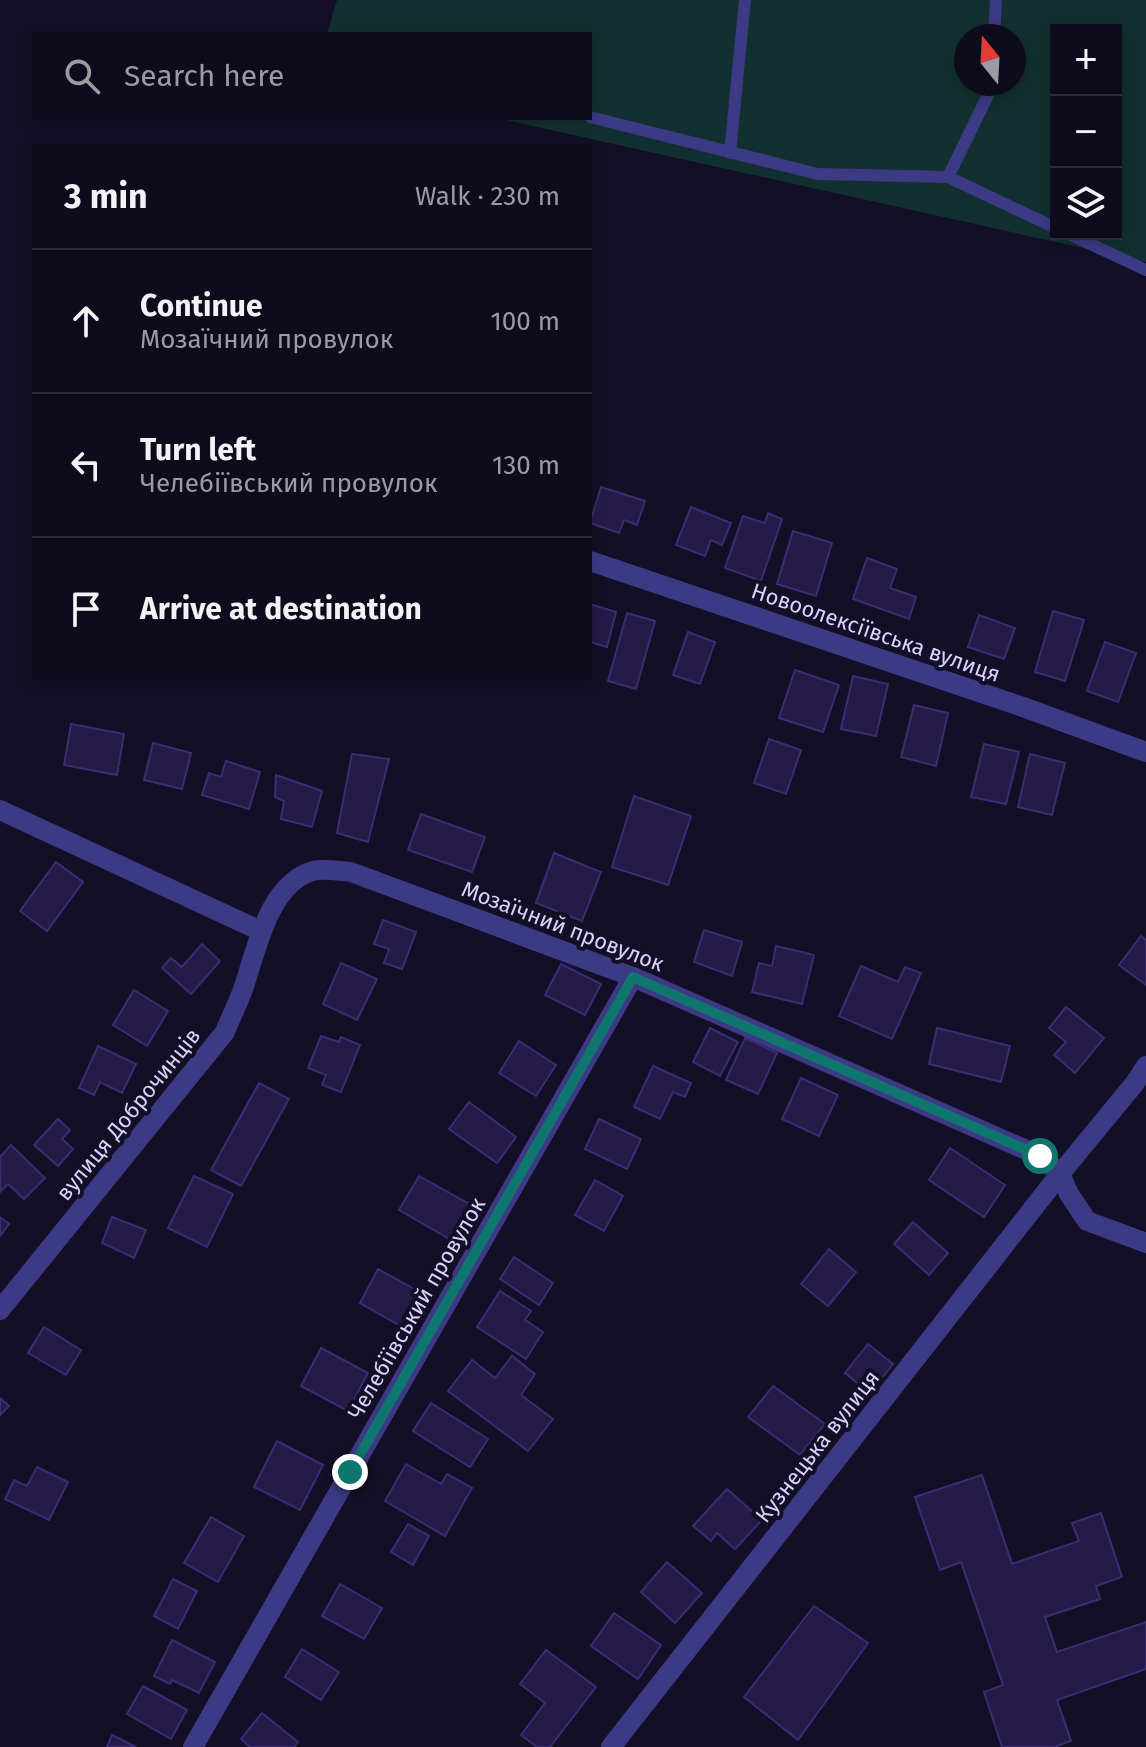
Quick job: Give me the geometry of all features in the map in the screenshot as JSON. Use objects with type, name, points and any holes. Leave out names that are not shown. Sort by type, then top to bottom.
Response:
[{"type":"street","name":"Новоолексіївська вулиця","points":[[592,562],[1023,707],[1146,752]]},
{"type":"street","points":[[0,810],[261,931]]},
{"type":"street","name":"Мозаїчний провулок","points":[[261,931],[291,883],[313,871],[351,872],[633,977],[1040,1156],[1060,1174],[1087,1221],[1146,1243]]},
{"type":"street","name":"вулиця Доброчинців","points":[[0,1310],[225,1032],[243,990],[261,931]]},
{"type":"street","name":"Челебіївський провулок","points":[[193,1747],[633,977]]},
{"type":"street","name":"Кузнецька вулиця","points":[[611,1747],[1146,1066]]},
{"type":"lane","points":[[730,153],[745,0]]},
{"type":"lane","points":[[995,24],[996,0]]},
{"type":"lane","points":[[948,177],[988,96]]},
{"type":"lane","points":[[592,118],[818,174],[948,177],[1050,225]]},
{"type":"lane","points":[[1082,240],[1146,270]]},
{"type":"green space","points":[[337,0],[1146,0],[1146,262],[506,120],[592,120],[592,32],[328,32]]},
{"type":"building","points":[[601,487],[645,501],[637,525],[624,520],[619,533],[592,524]]},
{"type":"building","points":[[691,507],[731,523],[722,545],[711,540],[705,556],[676,545]]},
{"type":"building","points":[[768,513],[782,519],[761,581],[725,568],[743,516],[765,523]]},
{"type":"building","points":[[793,531],[832,543],[816,596],[777,584]]},
{"type":"building","points":[[867,558],[897,569],[890,588],[916,597],[909,619],[853,599]]},
{"type":"building","points":[[592,605],[616,612],[607,647],[592,643]]},
{"type":"building","points":[[1053,611],[1084,620],[1065,681],[1035,672]]},
{"type":"building","points":[[627,613],[655,621],[636,689],[608,681]]},
{"type":"building","points":[[979,615],[1015,628],[1004,659],[968,647]]},
{"type":"building","points":[[688,632],[715,642],[700,684],[673,675]]},
{"type":"building","points":[[1105,642],[1136,653],[1118,702],[1087,691]]},
{"type":"building","points":[[795,670],[839,685],[823,732],[779,718]]},
{"type":"building","points":[[853,676],[888,684],[876,736],[841,729]]},
{"type":"building","points":[[914,705],[948,713],[936,766],[901,757]]},
{"type":"building","points":[[71,724],[124,734],[117,775],[64,765]]},
{"type":"building","points":[[769,739],[801,750],[786,794],[754,783]]},
{"type":"building","points":[[153,743],[191,753],[182,789],[144,780]]},
{"type":"building","points":[[984,744],[1019,752],[1006,804],[971,797]]},
{"type":"building","points":[[352,754],[389,759],[368,842],[337,833]]},
{"type":"building","points":[[1030,754],[1065,763],[1052,815],[1018,807]]},
{"type":"building","points":[[226,761],[260,772],[249,809],[202,795],[209,773],[221,777]]},
{"type":"building","points":[[276,775],[322,791],[312,827],[281,819],[284,801],[275,797]]},
{"type":"building","points":[[634,796],[691,816],[668,885],[612,867]]},
{"type":"building","points":[[421,814],[485,837],[472,872],[408,850]]},
{"type":"building","points":[[554,853],[601,872],[582,921],[536,903]]},
{"type":"building","points":[[56,862],[83,882],[47,931],[20,911]]},
{"type":"building","points":[[383,920],[416,932],[402,969],[384,963],[389,949],[374,944]]},
{"type":"building","points":[[704,930],[742,942],[732,976],[694,962]]},
{"type":"building","points":[[1141,936],[1146,940],[1146,985],[1119,965]]},
{"type":"building","points":[[202,944],[220,961],[191,994],[162,968],[171,958],[182,967]]},
{"type":"building","points":[[776,946],[814,955],[802,1004],[752,992],[759,963],[772,966]]},
{"type":"building","points":[[341,963],[377,979],[357,1020],[323,1004]]},
{"type":"building","points":[[561,964],[601,984],[585,1015],[545,995]]},
{"type":"building","points":[[861,966],[898,982],[905,967],[921,973],[892,1039],[839,1016]]},
{"type":"building","points":[[134,990],[168,1011],[147,1046],[113,1025]]},
{"type":"building","points":[[1066,1007],[1104,1038],[1075,1073],[1054,1055],[1066,1042],[1049,1028]]},
{"type":"building","points":[[710,1028],[738,1042],[720,1076],[693,1062]]},
{"type":"building","points":[[937,1028],[1010,1046],[1001,1082],[929,1064]]},
{"type":"building","points":[[321,1036],[339,1042],[341,1037],[360,1045],[341,1092],[322,1085],[326,1075],[308,1068]]},
{"type":"building","points":[[745,1038],[777,1053],[758,1094],[726,1080]]},
{"type":"building","points":[[519,1041],[556,1065],[536,1096],[499,1073]]},
{"type":"building","points":[[98,1046],[136,1064],[122,1093],[100,1082],[94,1095],[79,1088]]},
{"type":"building","points":[[653,1066],[691,1083],[685,1097],[673,1092],[660,1119],[634,1107]]},
{"type":"building","points":[[801,1078],[838,1095],[819,1136],[782,1119]]},
{"type":"building","points":[[259,1083],[289,1099],[241,1186],[211,1170]]},
{"type":"building","points":[[469,1102],[516,1137],[497,1163],[449,1129]]},
{"type":"building","points":[[58,1119],[70,1130],[62,1139],[73,1149],[58,1166],[34,1145]]},
{"type":"building","points":[[599,1119],[641,1139],[627,1169],[585,1149]]},
{"type":"building","points":[[11,1145],[45,1178],[24,1199],[8,1184],[0,1192],[0,1157]]},
{"type":"building","points":[[950,1148],[1005,1185],[984,1217],[929,1180]]},
{"type":"building","points":[[194,1176],[233,1194],[207,1247],[168,1228]]},
{"type":"building","points":[[419,1176],[471,1205],[451,1240],[399,1210]]},
{"type":"building","points":[[595,1180],[623,1196],[604,1231],[575,1215]]},
{"type":"building","points":[[0,1217],[9,1224],[0,1236]]},
{"type":"building","points":[[112,1217],[146,1230],[134,1258],[102,1243]]},
{"type":"building","points":[[913,1222],[948,1253],[929,1275],[894,1244]]},
{"type":"building","points":[[829,1249],[856,1272],[828,1306],[801,1284]]},
{"type":"building","points":[[514,1257],[553,1283],[539,1305],[500,1279]]},
{"type":"building","points":[[378,1269],[423,1294],[404,1328],[360,1303]]},
{"type":"building","points":[[500,1291],[531,1311],[525,1320],[543,1332],[526,1359],[477,1327]]},
{"type":"building","points":[[44,1327],[81,1350],[66,1375],[28,1353]]},
{"type":"building","points":[[868,1344],[893,1364],[870,1393],[845,1373]]},
{"type":"building","points":[[321,1348],[368,1373],[348,1411],[301,1386]]},
{"type":"building","points":[[512,1356],[535,1374],[521,1395],[553,1419],[528,1451],[448,1391],[472,1360],[495,1378]]},
{"type":"building","points":[[773,1386],[825,1424],[800,1455],[748,1417]]},
{"type":"building","points":[[0,1398],[9,1406],[0,1415]]},
{"type":"building","points":[[431,1403],[488,1439],[470,1467],[413,1431]]},
{"type":"building","points":[[277,1441],[323,1465],[300,1510],[254,1487]]},
{"type":"building","points":[[406,1464],[441,1484],[447,1474],[472,1488],[445,1536],[385,1501]]},
{"type":"building","points":[[37,1467],[68,1482],[49,1520],[5,1499],[14,1480],[27,1486]]},
{"type":"building","points":[[982,1475],[1012,1564],[1079,1541],[1072,1523],[1101,1513],[1122,1577],[1096,1586],[1100,1599],[1045,1617],[1057,1652],[1146,1622],[1146,1669],[1057,1700],[1071,1741],[1054,1747],[1002,1747],[984,1692],[1003,1685],[961,1562],[940,1570],[915,1497]]},
{"type":"building","points":[[727,1489],[762,1520],[735,1549],[717,1533],[711,1541],[693,1526]]},
{"type":"building","points":[[211,1517],[244,1536],[218,1582],[184,1563]]},
{"type":"building","points":[[408,1524],[429,1536],[413,1565],[391,1552]]},
{"type":"building","points":[[667,1562],[702,1593],[675,1623],[641,1592]]},
{"type":"building","points":[[173,1579],[197,1591],[178,1629],[154,1616]]},
{"type":"building","points":[[340,1584],[382,1608],[364,1639],[322,1616]]},
{"type":"building","points":[[814,1606],[868,1643],[798,1740],[744,1697]]},
{"type":"building","points":[[614,1613],[661,1645],[638,1679],[591,1646]]},
{"type":"building","points":[[172,1640],[215,1662],[199,1693],[172,1680],[170,1684],[154,1676]]},
{"type":"building","points":[[302,1649],[339,1672],[321,1700],[285,1677]]},
{"type":"building","points":[[546,1650],[596,1687],[550,1747],[537,1747],[521,1735],[545,1703],[520,1684]]},
{"type":"building","points":[[143,1686],[187,1710],[171,1739],[127,1714]]},
{"type":"building","points":[[262,1713],[298,1742],[294,1747],[250,1747],[241,1739]]},
{"type":"building","points":[[112,1735],[136,1747],[107,1747]]},
{"type":"route","points":[[350,1472],[633,977],[1040,1156]]}]
